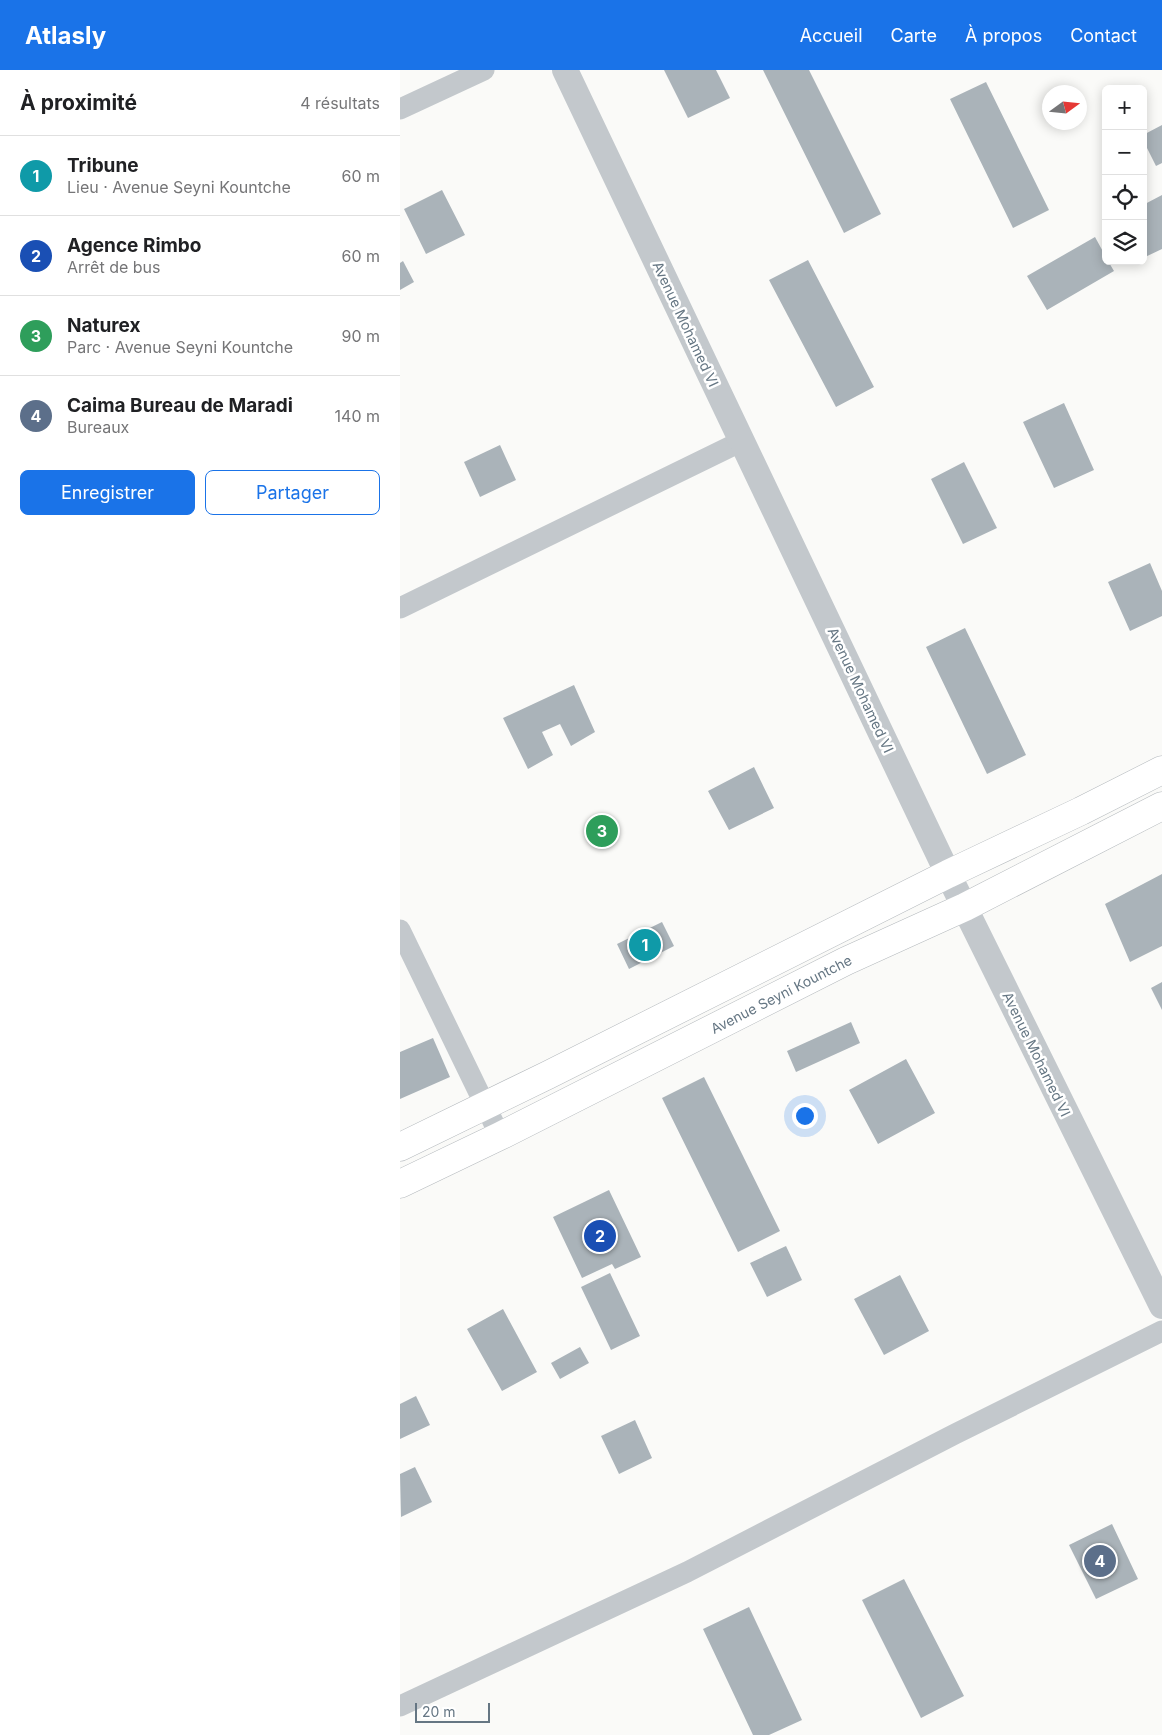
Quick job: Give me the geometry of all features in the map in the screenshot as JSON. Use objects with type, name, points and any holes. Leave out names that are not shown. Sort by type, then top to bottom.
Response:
[{"type":"highway","points":[[400,1146],[1162,770]]},
{"type":"highway","name":"Avenue Seyni Kountche","points":[[400,1184],[500,1136],[846,961],[965,907],[1162,806]]},
{"type":"street","points":[[400,109],[484,70]]},
{"type":"street","name":"Avenue Mohamed VI","points":[[565,70],[948,874],[1162,1306]]},
{"type":"street","points":[[400,608],[742,441]]},
{"type":"street","points":[[400,930],[500,1136]]},
{"type":"street","points":[[400,1706],[687,1572],[963,1430],[1162,1331]]},
{"type":"building","points":[[664,70],[716,70],[730,98],[688,118]]},
{"type":"building","points":[[763,70],[809,70],[881,214],[844,233]]},
{"type":"building","points":[[986,82],[1049,210],[1013,228],[950,99]]},
{"type":"building","points":[[1162,125],[1162,163],[1156,166],[1147,148],[1147,133]]},
{"type":"building","points":[[442,190],[465,235],[426,254],[404,209]]},
{"type":"building","points":[[1162,195],[1162,249],[1147,256],[1147,220],[1147,203]]},
{"type":"building","points":[[1095,237],[1102,250],[1102,265],[1110,265],[1114,271],[1047,310],[1027,276]]},
{"type":"building","points":[[808,260],[874,387],[836,407],[769,280]]},
{"type":"building","points":[[403,261],[414,282],[400,290],[400,263]]},
{"type":"building","points":[[1064,403],[1094,470],[1054,488],[1023,422]]},
{"type":"building","points":[[500,445],[516,480],[480,497],[464,462]]},
{"type":"building","points":[[964,462],[997,528],[963,544],[931,479]]},
{"type":"building","points":[[1150,563],[1162,591],[1162,616],[1130,631],[1108,582]]},
{"type":"building","points":[[965,628],[1026,755],[987,774],[926,647]]},
{"type":"building","points":[[574,685],[595,732],[571,746],[560,724],[542,732],[553,755],[528,769],[503,718]]},
{"type":"building","points":[[754,767],[774,808],[729,830],[708,791]]},
{"type":"building","points":[[1162,874],[1162,946],[1130,962],[1105,904]]},
{"type":"building","points":[[662,922],[674,946],[629,969],[617,944]]},
{"type":"building","points":[[1162,982],[1162,1010],[1151,988]]},
{"type":"building","points":[[851,1022],[860,1043],[796,1072],[787,1051]]},
{"type":"building","points":[[433,1038],[450,1077],[400,1099],[400,1052]]},
{"type":"building","points":[[906,1059],[935,1113],[878,1144],[849,1090]]},
{"type":"building","points":[[704,1077],[780,1231],[738,1252],[662,1098]]},
{"type":"building","points":[[609,1190],[641,1257],[615,1269],[612,1264],[582,1278],[553,1217]]},
{"type":"building","points":[[786,1246],[802,1280],[767,1297],[750,1263]]},
{"type":"building","points":[[610,1273],[640,1336],[611,1350],[581,1287]]},
{"type":"building","points":[[900,1275],[929,1331],[884,1355],[854,1299]]},
{"type":"building","points":[[503,1309],[537,1372],[502,1391],[467,1329]]},
{"type":"building","points":[[580,1347],[589,1363],[560,1379],[551,1363]]},
{"type":"building","points":[[416,1396],[430,1425],[400,1439],[400,1404]]},
{"type":"building","points":[[635,1420],[652,1458],[619,1474],[601,1436]]},
{"type":"building","points":[[415,1467],[432,1502],[401,1517],[400,1474]]},
{"type":"building","points":[[1112,1524],[1138,1579],[1096,1599],[1069,1545]]},
{"type":"building","points":[[904,1579],[964,1696],[921,1718],[862,1600]]},
{"type":"building","points":[[749,1607],[802,1720],[769,1735],[753,1735],[703,1629]]},
{"type":"place","name":"Naturex","points":[[602,831]]},
{"type":"place","name":"Tribune","points":[[645,945]]},
{"type":"place","name":"Agence Rimbo","points":[[600,1236]]},
{"type":"place","name":"Caima Bureau de Maradi","points":[[1100,1561]]}]
